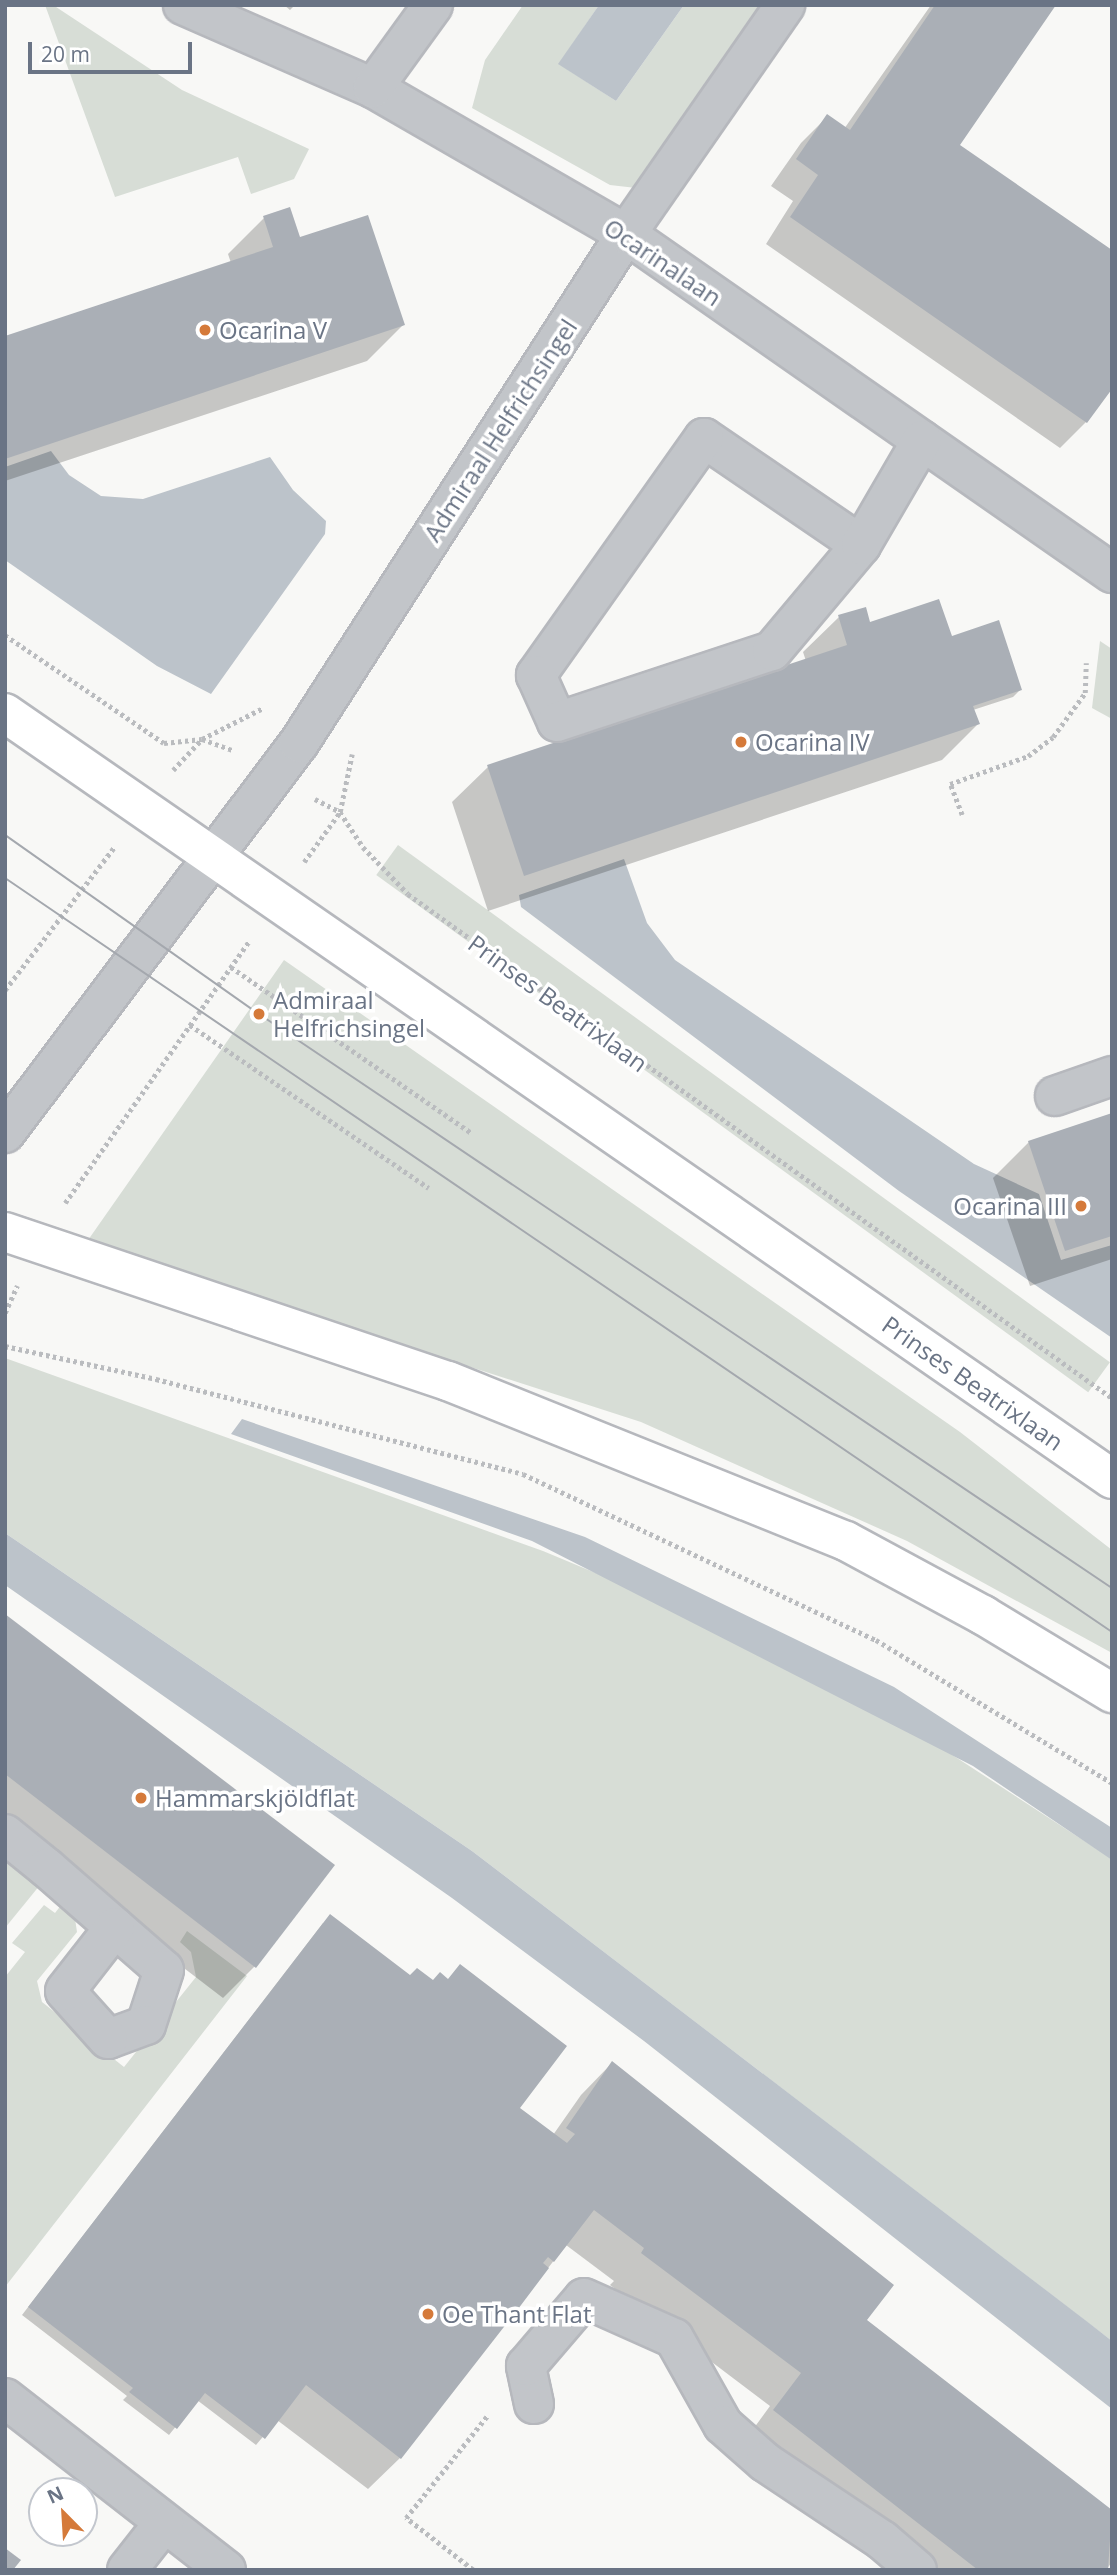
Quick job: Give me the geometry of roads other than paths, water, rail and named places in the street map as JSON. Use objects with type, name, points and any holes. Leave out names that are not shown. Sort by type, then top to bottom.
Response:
[{"type":"main road","name":"Prinses Beatrixlaan","points":[[5,713],[215,854],[1112,1479]]},
{"type":"main road","points":[[5,1232],[448,1381],[846,1541],[983,1615],[1112,1693]]},
{"type":"street","name":"Ocarinalaan","points":[[183,5],[373,88],[626,234],[1112,573]]},
{"type":"street","points":[[373,88],[433,5]]},
{"type":"street","name":"Admiraal Helfrichsingel","points":[[5,1133],[274,776],[626,234],[785,5]]},
{"type":"street","points":[[861,545],[704,438],[536,675],[557,722],[772,651],[861,545],[922,440]]},
{"type":"street","points":[[1055,1096],[1112,1076]]},
{"type":"street","points":[[5,1834],[115,1927]]},
{"type":"street","points":[[534,2404],[526,2366],[584,2298],[674,2338],[723,2425],[765,2462],[882,2540],[917,2570]]},
{"type":"street","points":[[5,2399],[226,2570]]},
{"type":"street","points":[[127,2570],[164,2523]]},
{"type":"tram line","points":[[5,835],[259,1014],[1112,1588]]},
{"type":"tram line","points":[[5,878],[1112,1632]]},
{"type":"place","name":"Ocarina V","points":[[205,330]]},
{"type":"place","name":"Ocarina IV","points":[[741,742]]},
{"type":"place","name":"Admiraal Helfrichsingel","points":[[259,1014]]},
{"type":"place","name":"Ocarina III","points":[[1081,1206]]},
{"type":"place","name":"Hammarskjöldflat","points":[[141,1798]]},
{"type":"place","name":"Oe Thant Flat","points":[[428,2314]]}]
